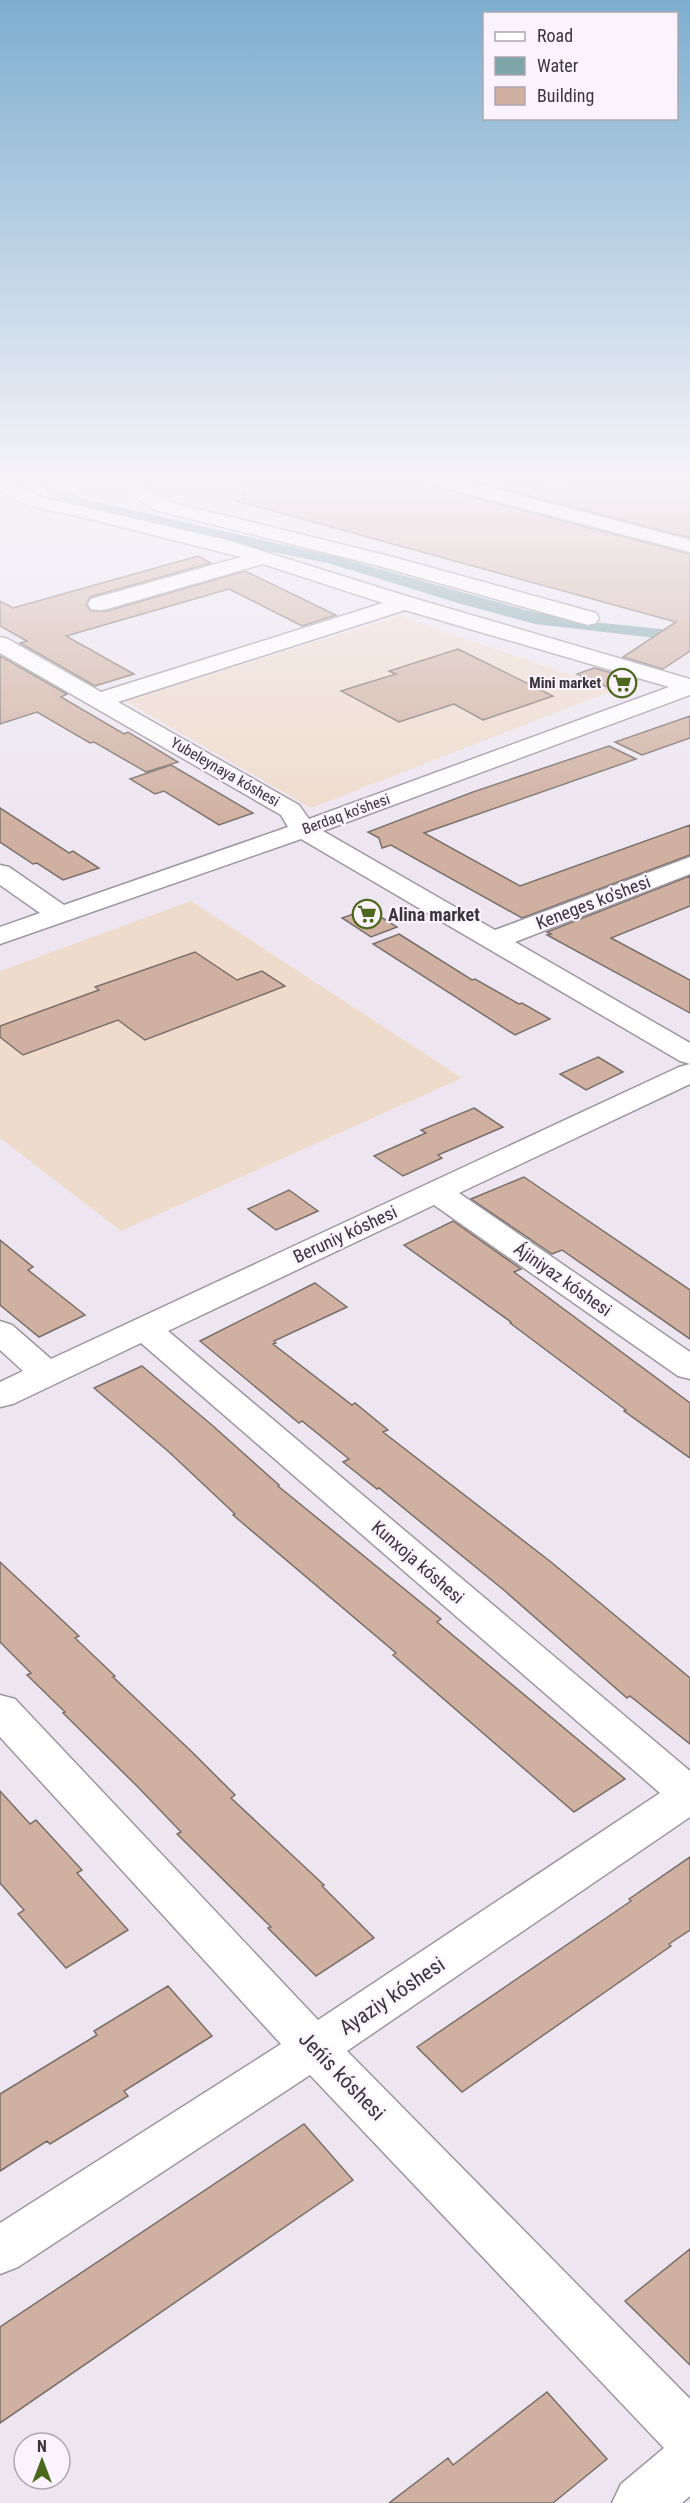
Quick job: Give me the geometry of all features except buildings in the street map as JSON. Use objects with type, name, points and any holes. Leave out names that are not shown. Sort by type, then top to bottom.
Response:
[{"type":"street","points":[[99,604],[132,595]]},
{"type":"street","points":[[379,595],[690,686]]},
{"type":"street","points":[[506,595],[588,618]]},
{"type":"street","points":[[99,700],[405,603]]},
{"type":"street","name":"Yubeleynaya kóshesi","points":[[0,644],[290,810],[303,830],[690,1055]]},
{"type":"street","name":"Berdaq ko'shesi","points":[[0,936],[303,830],[690,686]]},
{"type":"street","name":"Keneges ko'shesi","points":[[495,940],[690,865]]},
{"type":"street","points":[[0,873],[61,915]]},
{"type":"street","name":"Beruniy kóshesi","points":[[0,1396],[690,1073]]},
{"type":"street","name":"Ájiniyaz kóshesi","points":[[435,1191],[690,1368]]},
{"type":"street","name":"Kunxoja kóshesi","points":[[145,1329],[690,1795]]},
{"type":"street","points":[[0,1332],[47,1374]]},
{"type":"street","name":"Jeńis kóshesi","points":[[0,1710],[314,2048],[690,2437]]},
{"type":"street","name":"Ayaziy kóshesi","points":[[0,2251],[314,2048],[690,1795]]},
{"type":"street","points":[[640,2503],[690,2461]]},
{"type":"shaded area","points":[[399,616],[614,690],[311,808],[125,701]]},
{"type":"shaded area","points":[[191,901],[462,1078],[121,1231],[0,1138],[0,971]]},
{"type":"water","points":[[431,595],[472,595],[573,620],[690,632],[690,642],[535,624]]},
{"type":"place","name":"Mini market","points":[[622,683]]},
{"type":"place","name":"Alina market","points":[[367,914]]}]
